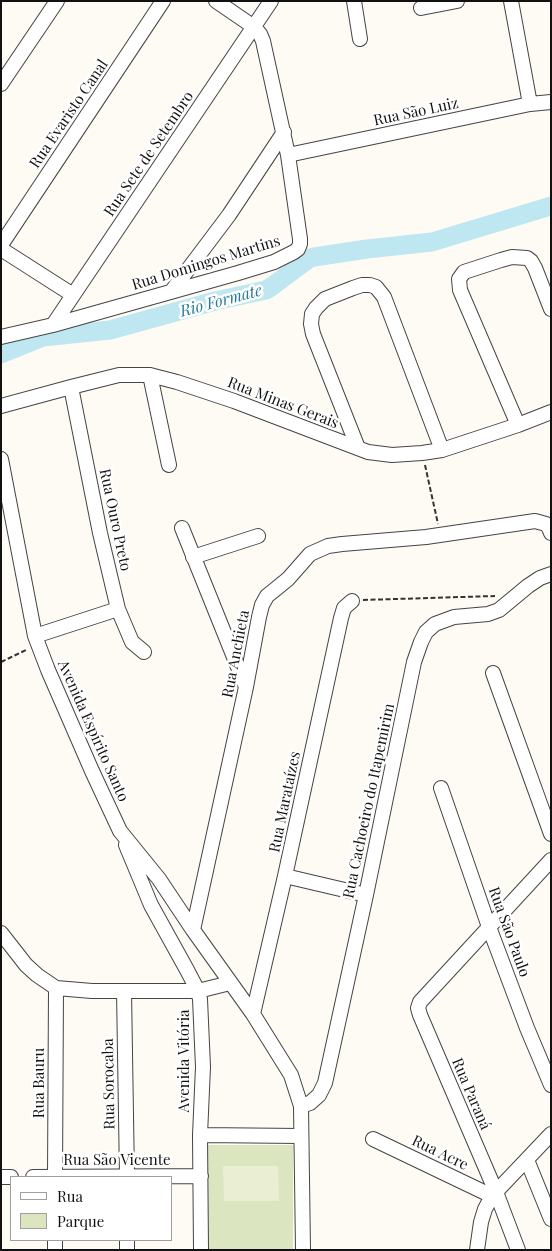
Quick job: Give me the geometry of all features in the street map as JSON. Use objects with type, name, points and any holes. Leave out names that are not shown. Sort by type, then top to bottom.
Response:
[{"type":"street","points":[[1,84],[57,1]]},
{"type":"street","name":"Rua Evaristo Canal","points":[[1,247],[163,1]]},
{"type":"street","name":"Rua Domingos Martins","points":[[1,337],[171,292],[274,262],[298,249],[300,239],[288,156],[264,41],[254,27],[216,1]]},
{"type":"street","name":"Rua Sete de Setembro","points":[[52,324],[271,1]]},
{"type":"street","points":[[354,1],[360,39]]},
{"type":"street","points":[[421,8],[457,1]]},
{"type":"street","points":[[511,1],[530,104]]},
{"type":"street","name":"Rua São Luiz","points":[[288,156],[530,104],[551,102]]},
{"type":"street","points":[[171,292],[229,215],[284,132]]},
{"type":"street","points":[[1,247],[73,295]]},
{"type":"street","points":[[518,425],[460,290],[459,279],[464,272],[500,260],[512,257],[527,258],[535,268],[551,308]]},
{"type":"street","points":[[358,448],[313,334],[311,324],[312,314],[325,299],[362,285],[370,285],[376,287],[384,297],[442,450]]},
{"type":"street","name":"Rua Minas Gerais","points":[[1,406],[71,386],[119,375],[150,375],[234,401],[368,452],[392,456],[442,450],[551,412]]},
{"type":"street","points":[[150,375],[169,465]]},
{"type":"street","name":"Rua Ouro Preto","points":[[71,386],[100,533],[118,609],[132,642],[144,652]]},
{"type":"street","name":"Avenida Espírito Santo","points":[[1,459],[37,640],[48,670],[120,831],[159,879],[252,1014],[291,1075],[302,1106],[303,1250]]},
{"type":"street","name":"Rua Anchieta","points":[[193,930],[246,687],[259,617],[267,596],[288,578],[310,554],[328,546],[440,535],[535,521],[546,524],[550,531]]},
{"type":"street","points":[[182,528],[246,687]]},
{"type":"street","points":[[193,557],[258,536]]},
{"type":"street","name":"Rua Cachoeiro do Itapemirim","points":[[302,1106],[310,1103],[319,1095],[325,1083],[414,662],[421,642],[426,632],[435,624],[454,617],[488,614],[499,610],[528,586],[540,578],[551,574]]},
{"type":"street","name":"Rua Marataízes","points":[[252,1014],[285,876],[341,618],[344,608],[352,601]]},
{"type":"street","points":[[37,640],[118,609]]},
{"type":"street","points":[[493,672],[551,834]]},
{"type":"street","name":"Rua São Paulo","points":[[440,788],[527,1028],[551,1086]]},
{"type":"street","name":"Avenida Vitória","points":[[120,831],[150,905],[198,991],[201,1009],[203,1067],[200,1135],[201,1250]]},
{"type":"street","points":[[490,927],[551,860]]},
{"type":"street","points":[[285,876],[366,895]]},
{"type":"street","points":[[144,890],[148,880],[151,878],[159,879]]},
{"type":"street","name":"Rua Paraná","points":[[490,927],[420,1002],[418,1011],[518,1250]]},
{"type":"street","points":[[1,933],[26,965],[56,988],[92,991],[198,991],[230,983]]},
{"type":"street","name":"Rua Bauru","points":[[55,1176],[56,988]]},
{"type":"street","name":"Rua Sorocaba","points":[[124,991],[127,1176]]},
{"type":"street","points":[[477,1250],[481,1222],[485,1209],[494,1194],[551,1134]]},
{"type":"street","points":[[200,1135],[302,1136]]},
{"type":"street","name":"Rua Acre","points":[[373,1139],[494,1194]]},
{"type":"street","points":[[527,1160],[551,1219]]},
{"type":"street","name":"Rua São Vicente","points":[[172,1176],[201,1176]]},
{"type":"path","points":[[422,453],[440,535]]},
{"type":"path","points":[[352,601],[496,596]]},
{"type":"path","points":[[1,662],[37,640]]},
{"type":"green space","points":[[208,1145],[293,1145],[293,1250],[208,1250]]},
{"type":"green space","points":[[223,1166],[278,1166],[279,1201],[224,1201]]},
{"type":"waterway","name":"Rio Formate","points":[[1,354],[43,337],[110,330],[215,301],[266,290],[310,258],[367,249],[432,242],[551,206]]}]
